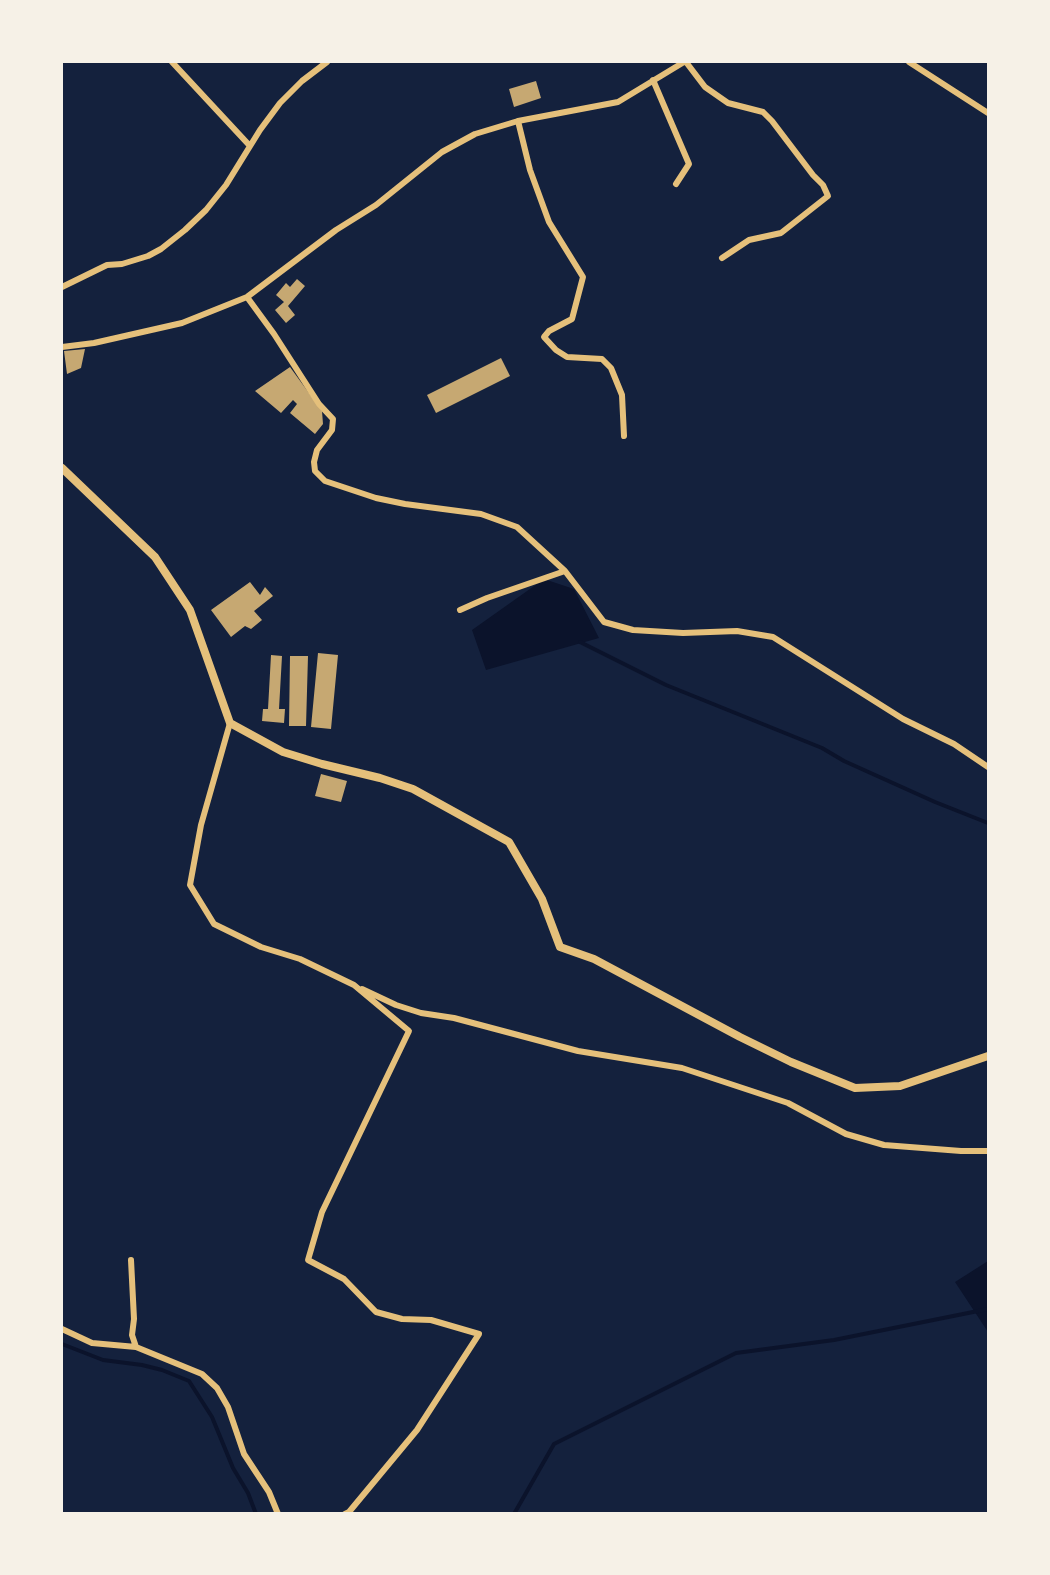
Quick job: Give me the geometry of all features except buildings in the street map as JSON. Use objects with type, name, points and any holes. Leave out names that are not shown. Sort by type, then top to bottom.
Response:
[{"type":"street","points":[[172,62],[250,146]]},
{"type":"street","points":[[62,287],[107,265],[122,264],[148,256],[161,249],[206,210],[226,185],[280,103],[302,81],[327,62]]},
{"type":"street","points":[[62,347],[94,343],[182,323],[247,297],[336,230],[376,205],[442,152],[475,134],[518,121],[618,102],[685,62],[705,87],[728,103],[764,112],[823,185],[828,196],[780,233],[749,240],[722,258]]},
{"type":"street","points":[[909,62],[988,113]]},
{"type":"street","points":[[653,80],[689,164],[676,184]]},
{"type":"street","points":[[518,121],[530,170],[549,222],[583,277],[572,319],[549,331],[544,337],[556,350],[567,357],[602,359],[611,368],[622,395],[624,436]]},
{"type":"street","points":[[247,297],[319,404],[333,419],[332,429],[316,450],[314,462],[315,471],[325,481],[376,498],[481,514],[517,527],[565,571],[604,622],[633,630],[683,633],[737,631],[773,637],[903,719],[954,744],[988,767]]},
{"type":"street","points":[[62,468],[155,557],[190,610],[230,723],[201,825],[190,885],[214,924],[261,947],[300,959],[396,1005],[421,1013],[454,1018],[578,1051],[682,1068],[788,1103],[846,1134],[884,1145],[988,1151]]},
{"type":"street","points":[[460,610],[565,571]]},
{"type":"street","points":[[230,723],[283,752],[413,789],[486,828],[514,847],[542,898],[560,946],[594,959],[740,1037],[827,1077],[861,1089],[900,1086],[988,1056]]},
{"type":"street","points":[[345,1514],[417,1430],[478,1334],[431,1320],[402,1319],[376,1312],[345,1279],[308,1260],[322,1212],[409,1031],[354,985]]},
{"type":"street","points":[[131,1260],[134,1319],[132,1335],[136,1347]]},
{"type":"street","points":[[62,1329],[92,1343],[136,1347],[202,1374],[217,1388],[228,1407],[244,1454],[269,1492],[278,1514]]},
{"type":"water","points":[[544,579],[574,589],[599,638],[486,670],[472,630]]},
{"type":"water","points":[[988,1261],[988,1332],[955,1282]]},
{"type":"waterway","points":[[580,642],[666,685],[822,748],[844,761],[988,823]]},
{"type":"waterway","points":[[514,1514],[554,1444],[736,1353],[834,1340],[988,1309]]},
{"type":"waterway","points":[[62,1344],[103,1360],[142,1365],[189,1381],[212,1417],[233,1468],[248,1493],[256,1514]]}]
